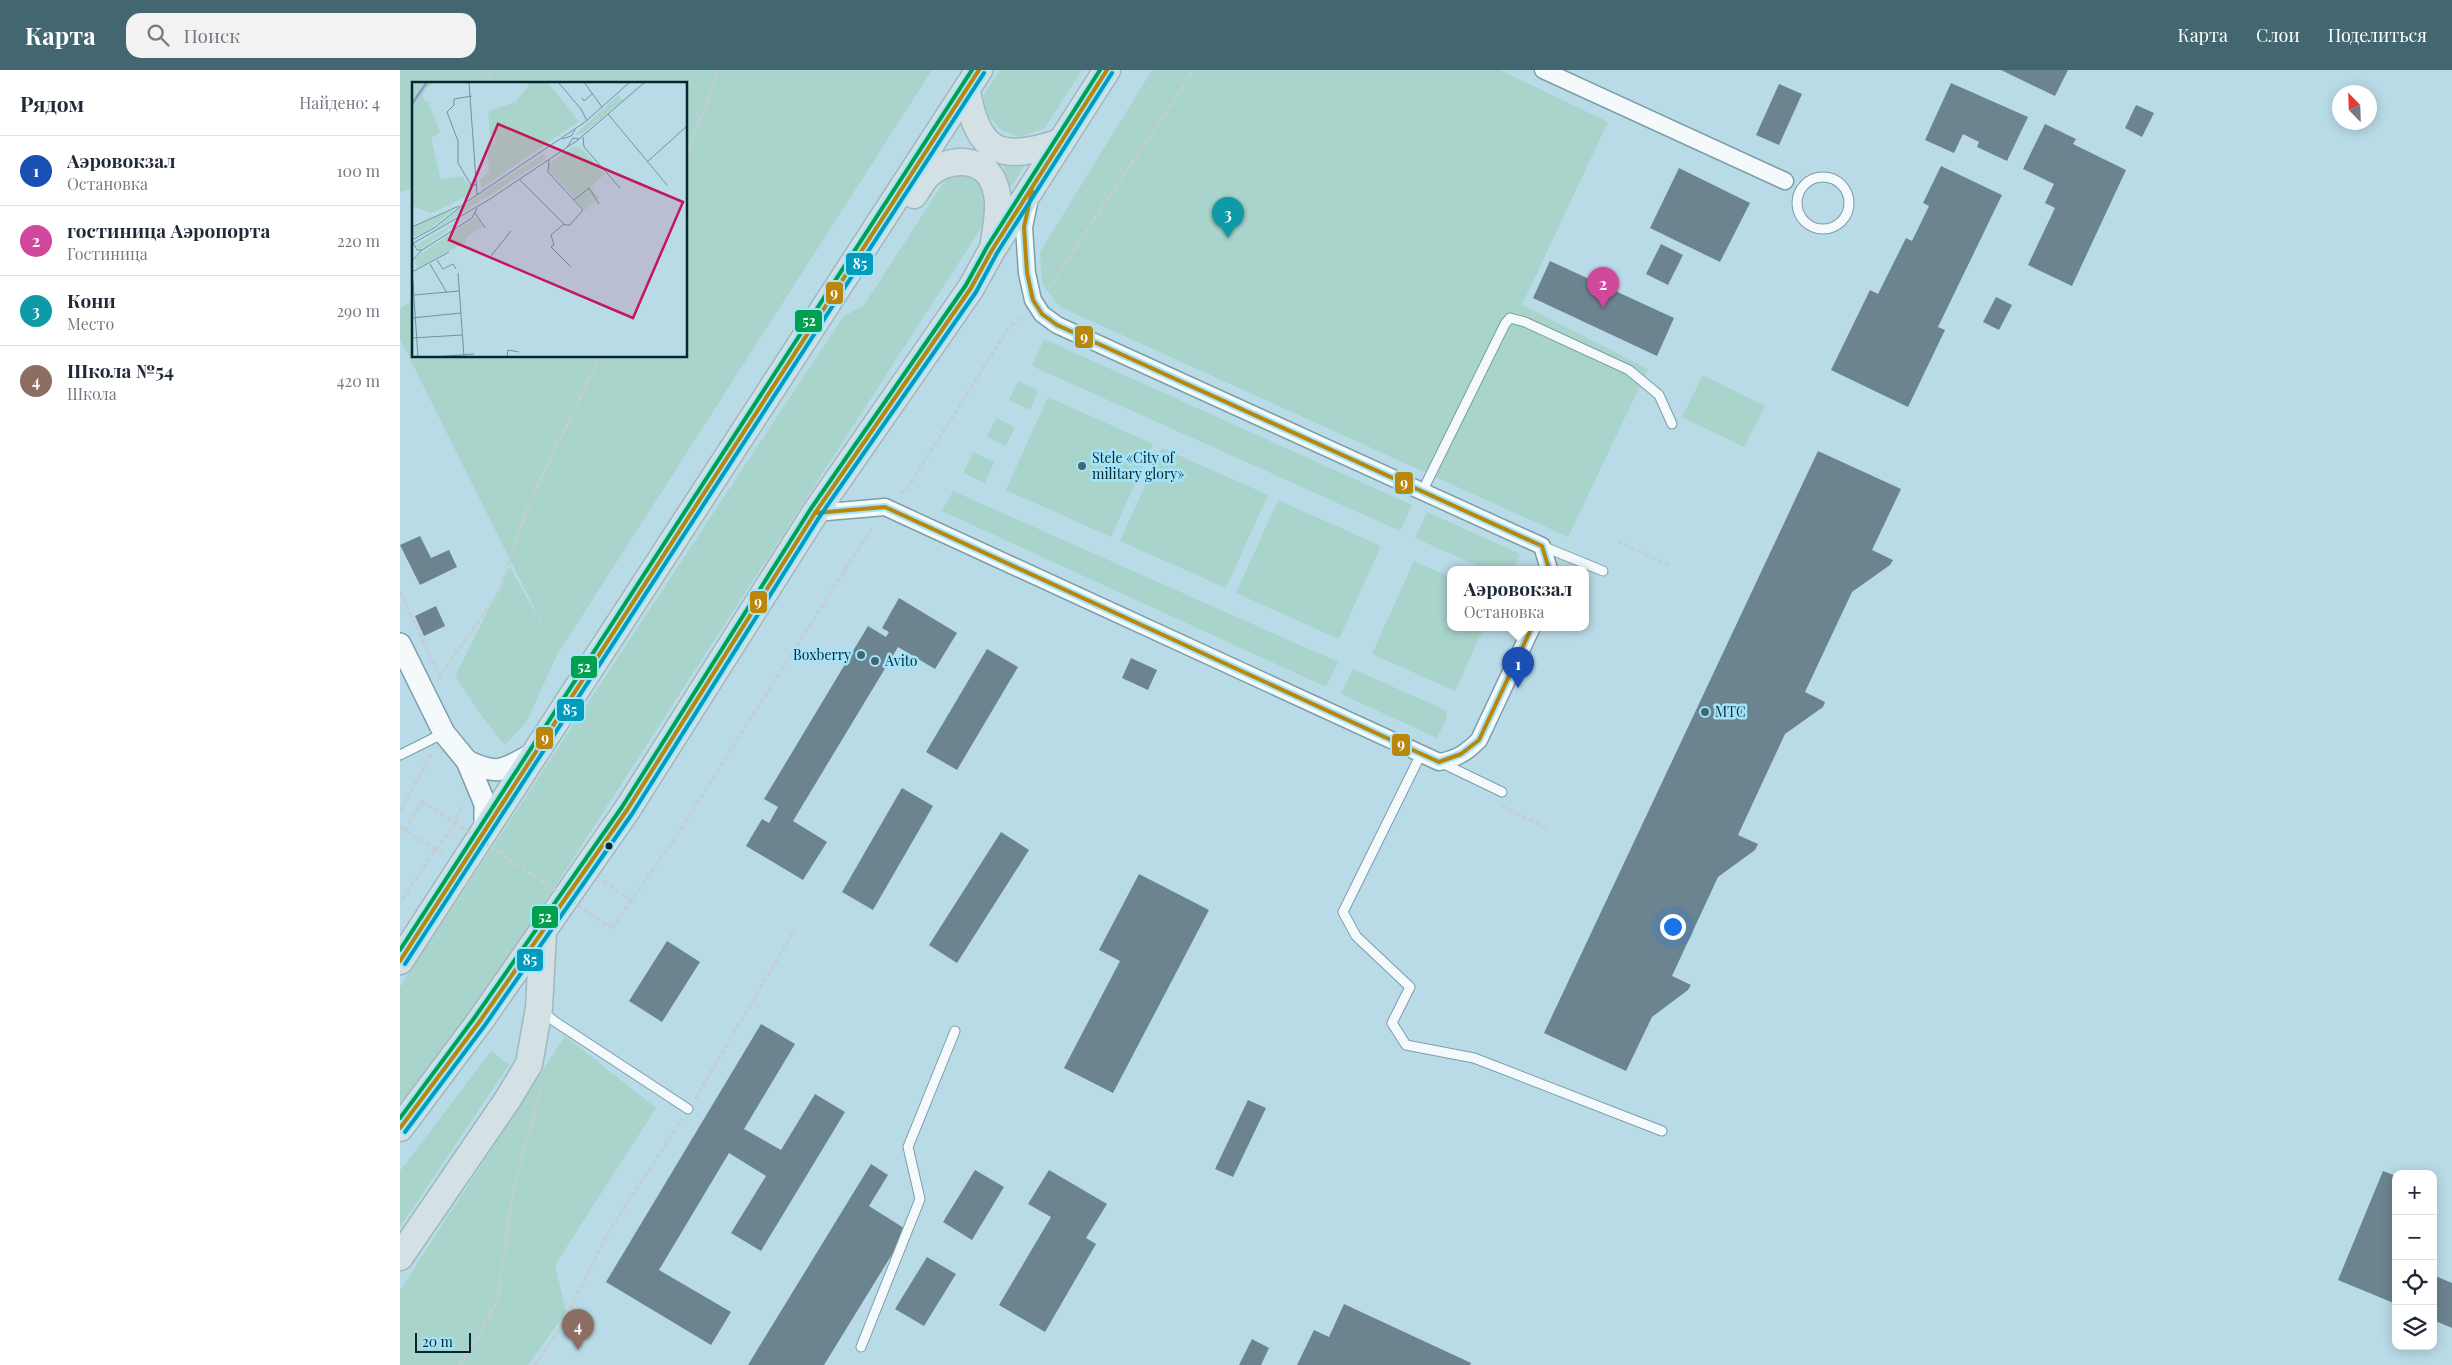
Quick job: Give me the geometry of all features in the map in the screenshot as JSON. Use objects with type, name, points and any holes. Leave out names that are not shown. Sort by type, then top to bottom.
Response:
[{"type":"main road","points":[[400,1128],[480,1021],[627,810],[815,513],[971,288],[992,250],[1107,70]]},
{"type":"main road","points":[[973,80],[971,116],[980,134],[994,148],[1014,153],[1035,151],[1061,142]]},
{"type":"main road","points":[[402,954],[973,80]]},
{"type":"main road","points":[[870,240],[890,229],[927,176],[952,161],[979,165],[993,180],[999,206],[992,250]]},
{"type":"main road","points":[[400,1257],[529,1064],[539,1008],[543,930]]},
{"type":"street","points":[[1543,70],[1785,181]]},
{"type":"street","points":[[1033,186],[1024,227],[1027,273],[1033,300],[1042,314],[1057,325],[1542,546],[1548,566]]},
{"type":"street","points":[[815,513],[885,507],[1439,762],[1454,760],[1468,751],[1479,740],[1530,631]]},
{"type":"street","points":[[400,644],[444,733],[467,761],[485,804],[485,829]]},
{"type":"street","points":[[467,761],[488,770],[499,770],[535,753]]},
{"type":"lane","points":[[1827,177],[1839,182],[1848,193],[1850,206],[1844,219],[1834,227],[1820,229],[1807,224],[1799,214],[1797,200],[1802,189],[1813,179],[1827,177]]},
{"type":"lane","points":[[1785,181],[1802,189]]},
{"type":"lane","points":[[1422,492],[1505,324],[1510,318],[1525,322],[1629,370],[1659,395],[1672,424]]},
{"type":"lane","points":[[1542,546],[1603,571]]},
{"type":"lane","points":[[400,755],[444,733]]},
{"type":"lane","points":[[1421,754],[1342,912],[1356,936],[1410,987],[1392,1023],[1406,1045],[1474,1058],[1662,1131]]},
{"type":"lane","points":[[1439,762],[1502,792]]},
{"type":"lane","points":[[539,1008],[554,1021],[688,1109]]},
{"type":"lane","points":[[861,1348],[920,1199],[908,1147],[954,1031]]},
{"type":"path","points":[[482,70],[493,82]]},
{"type":"path","points":[[688,151],[719,70]]},
{"type":"path","points":[[406,831],[422,801],[612,928],[678,832],[885,507],[906,489],[1009,327],[1037,305],[1194,70]]},
{"type":"path","points":[[441,685],[440,676],[499,592],[530,501],[599,358]]},
{"type":"path","points":[[1617,541],[1669,565]]},
{"type":"path","points":[[400,811],[444,733]]},
{"type":"path","points":[[1496,803],[1546,828]]},
{"type":"path","points":[[400,827],[436,850],[400,902]]},
{"type":"path","points":[[585,869],[632,901]]},
{"type":"path","points":[[534,1365],[560,1329],[608,1234],[688,1109],[795,929]]},
{"type":"path","points":[[460,1365],[489,1318],[498,1296],[513,1192],[541,1088]]},
{"type":"green space","points":[[400,70],[932,70],[557,655],[526,723],[505,745],[484,719],[455,676],[510,567],[546,632],[400,339],[400,309],[412,300],[412,358],[688,358],[688,82],[412,82],[412,189],[400,192]]},
{"type":"green space","points":[[1000,70],[1082,70],[1045,128],[1018,137],[1000,129],[986,113],[984,95]]},
{"type":"green space","points":[[1152,70],[1500,70],[1608,122],[1522,305],[1648,369],[1568,537],[1060,307],[1042,284],[1040,252]]},
{"type":"green space","points":[[1000,157],[1028,160],[1004,197],[1005,173]]},
{"type":"green space","points":[[954,173],[969,173],[980,182],[985,194],[986,219],[978,233],[420,1095],[400,1121],[400,987],[843,317],[864,305],[944,182]]},
{"type":"green space","points":[[1044,339],[1412,505],[1400,531],[1032,366]]},
{"type":"green space","points":[[1703,375],[1765,406],[1744,447],[1682,417]]},
{"type":"green space","points":[[1018,381],[1038,390],[1030,410],[1009,400]]},
{"type":"green space","points":[[1048,397],[1153,444],[1111,537],[1006,490]]},
{"type":"green space","points":[[996,418],[1015,427],[1006,446],[987,437]]},
{"type":"green space","points":[[1162,448],[1268,495],[1226,588],[1120,541]]},
{"type":"green space","points":[[973,452],[994,462],[985,483],[963,473]]},
{"type":"green space","points":[[953,491],[1338,662],[1326,687],[942,511]]},
{"type":"green space","points":[[1278,500],[1381,546],[1339,639],[1236,593]]},
{"type":"green space","points":[[1427,512],[1520,554],[1514,566],[1478,566],[1415,538]]},
{"type":"green space","points":[[1414,561],[1447,576],[1447,631],[1482,631],[1455,691],[1372,654]]},
{"type":"green space","points":[[1353,669],[1445,710],[1447,717],[1437,738],[1341,694]]},
{"type":"green space","points":[[565,1036],[656,1108],[555,1265],[566,1312],[528,1365],[400,1365],[400,1290]]},
{"type":"green space","points":[[491,1051],[509,1065],[400,1227],[400,1171]]},
{"type":"building","points":[[2001,70],[2068,70],[2055,96]]},
{"type":"building","points":[[1951,83],[2028,117],[2007,161],[1977,147],[1979,142],[1963,134],[1954,153],[1925,140]]},
{"type":"building","points":[[1779,84],[1802,94],[1779,145],[1756,135]]},
{"type":"building","points":[[2136,105],[2154,113],[2142,137],[2125,128]]},
{"type":"building","points":[[2045,124],[2076,139],[2073,144],[2126,170],[2072,286],[2028,265],[2055,208],[2045,203],[2054,184],[2023,169]]},
{"type":"building","points":[[1941,166],[2002,195],[1938,327],[1945,330],[1908,407],[1831,370],[1870,290],[1878,294],[1906,238],[1912,241],[1929,206],[1923,203]]},
{"type":"building","points":[[1679,168],[1750,203],[1720,262],[1650,228]]},
{"type":"building","points":[[1661,244],[1683,255],[1668,285],[1646,274]]},
{"type":"building","points":[[1550,261],[1674,318],[1657,356],[1533,298]]},
{"type":"building","points":[[1996,297],[2012,305],[1999,330],[1983,322]]},
{"type":"building","points":[[1818,451],[1901,489],[1872,550],[1893,560],[1890,565],[1852,592],[1805,692],[1825,702],[1823,707],[1785,734],[1738,835],[1758,844],[1755,850],[1718,877],[1672,976],[1691,985],[1688,990],[1652,1017],[1626,1071],[1544,1033]]},
{"type":"building","points":[[420,536],[431,558],[449,550],[457,567],[420,585],[400,545]]},
{"type":"building","points":[[899,598],[957,633],[935,669],[898,647],[793,821],[827,842],[803,880],[746,846],[762,819],[769,823],[778,807],[764,799],[868,626],[886,637],[889,632],[882,628]]},
{"type":"building","points":[[436,606],[445,626],[424,636],[415,616]]},
{"type":"building","points":[[987,649],[1018,667],[957,770],[926,752]]},
{"type":"building","points":[[1131,658],[1157,670],[1148,690],[1122,678]]},
{"type":"building","points":[[902,788],[933,806],[873,910],[842,892]]},
{"type":"building","points":[[1001,832],[1029,850],[957,963],[929,945]]},
{"type":"building","points":[[1139,874],[1209,910],[1113,1093],[1064,1068],[1120,961],[1099,950]]},
{"type":"building","points":[[667,941],[700,962],[662,1022],[629,1001]]},
{"type":"building","points":[[761,1024],[795,1044],[744,1129],[781,1150],[815,1094],[845,1112],[761,1251],[731,1233],[766,1176],[729,1153],[659,1270],[731,1312],[711,1345],[606,1282]]},
{"type":"building","points":[[1248,1100],[1266,1108],[1233,1177],[1215,1169]]},
{"type":"building","points":[[871,1164],[888,1175],[869,1206],[907,1230],[824,1365],[748,1365]]},
{"type":"building","points":[[975,1170],[1004,1187],[972,1240],[943,1222]]},
{"type":"building","points":[[1049,1170],[1107,1204],[1086,1238],[1096,1244],[1045,1332],[999,1305],[1051,1217],[1028,1204]]},
{"type":"building","points":[[2383,1171],[2392,1174],[2392,1302],[2338,1280]]},
{"type":"building","points":[[927,1257],[956,1274],[924,1326],[895,1309]]},
{"type":"building","points":[[2437,1277],[2452,1283],[2452,1328],[2437,1322]]},
{"type":"building","points":[[1344,1304],[1471,1363],[1470,1365],[1297,1365],[1314,1330],[1329,1337]]},
{"type":"building","points":[[1252,1339],[1269,1348],[1261,1365],[1239,1365]]},
{"type":"transit line","name":"52","points":[[400,950],[972,70]]},
{"type":"transit line","name":"9","points":[[400,961],[979,70]]},
{"type":"transit line","name":"52","points":[[400,1118],[475,1017],[622,807],[810,510],[966,285],[987,247],[1100,70]]},
{"type":"transit line","name":"9","points":[[400,1128],[480,1021],[627,810],[815,513],[971,288],[992,250],[1107,70]]},
{"type":"transit line","name":"85","points":[[405,964],[984,73]]},
{"type":"transit line","name":"85","points":[[405,1132],[485,1025],[632,814],[820,516],[976,292],[997,253],[1112,73]]},
{"type":"transit line","name":"9","points":[[1032,191],[1024,227],[1027,273],[1033,300],[1042,314],[1057,325],[1542,546],[1548,566]]},
{"type":"transit line","name":"9","points":[[815,513],[885,507],[1439,762],[1461,754],[1479,740],[1530,631]]},
{"type":"place","name":"Кони","points":[[1228,238]]},
{"type":"place","name":"гостиница Аэропорта","points":[[1603,308]]},
{"type":"place","name":"Stele «Сity of military glory»","points":[[1082,466]]},
{"type":"place","name":"Boxberry","points":[[861,655]]},
{"type":"place","name":"Avito","points":[[875,661]]},
{"type":"place","name":"Аэровокзал","points":[[1518,688]]},
{"type":"place","name":"МТС","points":[[1705,712]]},
{"type":"place","name":"Школа №54","points":[[578,1350]]}]
